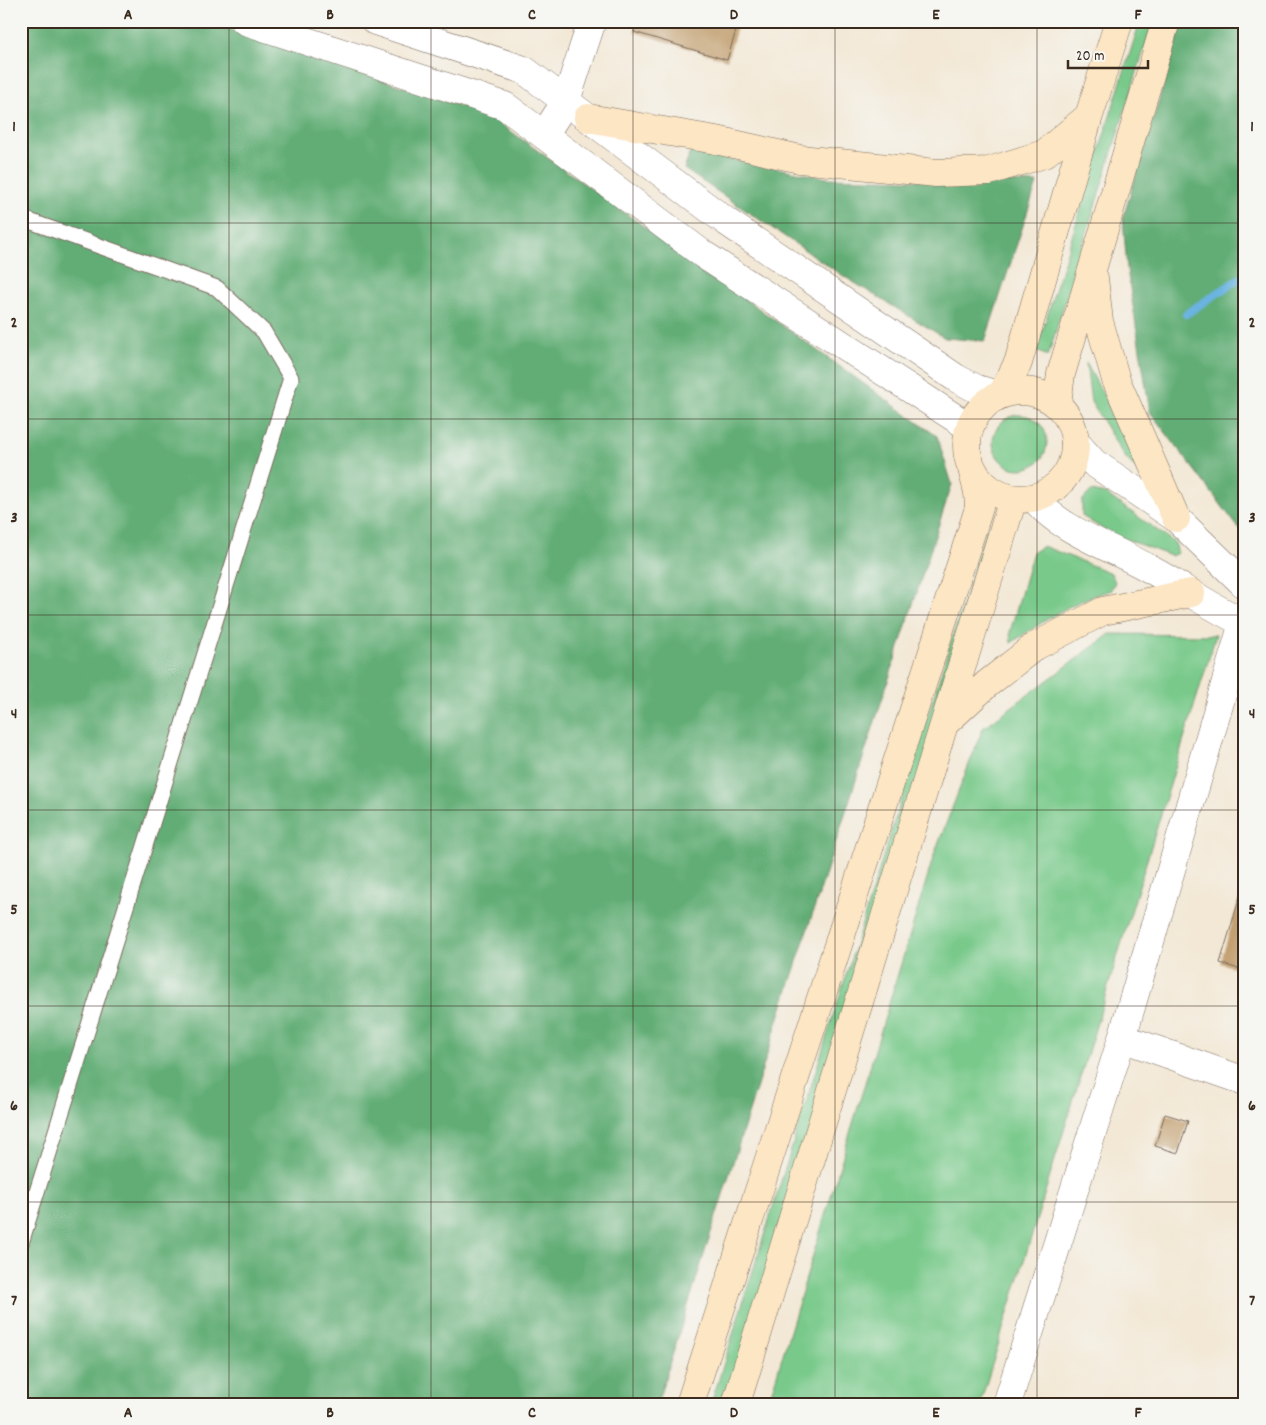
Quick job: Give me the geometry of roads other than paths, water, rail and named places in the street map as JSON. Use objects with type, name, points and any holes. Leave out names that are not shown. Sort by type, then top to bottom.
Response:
[{"type":"main road","points":[[999,395],[1018,363],[1089,116],[1119,21]]},
{"type":"main road","points":[[1057,404],[1061,374],[1092,264],[1166,21]]},
{"type":"main road","points":[[588,118],[716,140],[800,159],[936,173],[989,171],[1044,154],[1089,116]]},
{"type":"main road","points":[[1092,264],[1099,321],[1116,380],[1176,518]]},
{"type":"main road","points":[[690,1404],[979,508],[978,492],[972,469],[967,448],[969,427],[985,403],[999,395],[1012,391],[1028,391],[1044,395],[1057,404],[1070,421],[1075,442],[1074,456],[1069,471],[1060,483],[1048,492],[1024,498],[996,494],[982,483],[972,469]]},
{"type":"main road","points":[[736,1404],[945,723],[1024,498]]},
{"type":"main road","points":[[945,723],[987,684],[1034,647],[1103,611],[1191,593]]},
{"type":"street","points":[[245,21],[505,106],[704,255],[969,427]]},
{"type":"street","points":[[375,21],[524,70],[727,222],[956,378],[977,389],[999,395]]},
{"type":"street","points":[[544,135],[566,101],[592,21]]},
{"type":"street","points":[[1075,442],[1094,463],[1176,518],[1245,585]]},
{"type":"street","points":[[1007,1404],[1122,1038],[1244,621],[1071,528],[1024,498]]},
{"type":"street","points":[[1122,1038],[1245,1081]]},
{"type":"lane","points":[[21,218],[217,288],[264,332],[291,378],[21,1243]]},
{"type":"waterway","points":[[1186,314],[1245,275]]}]
